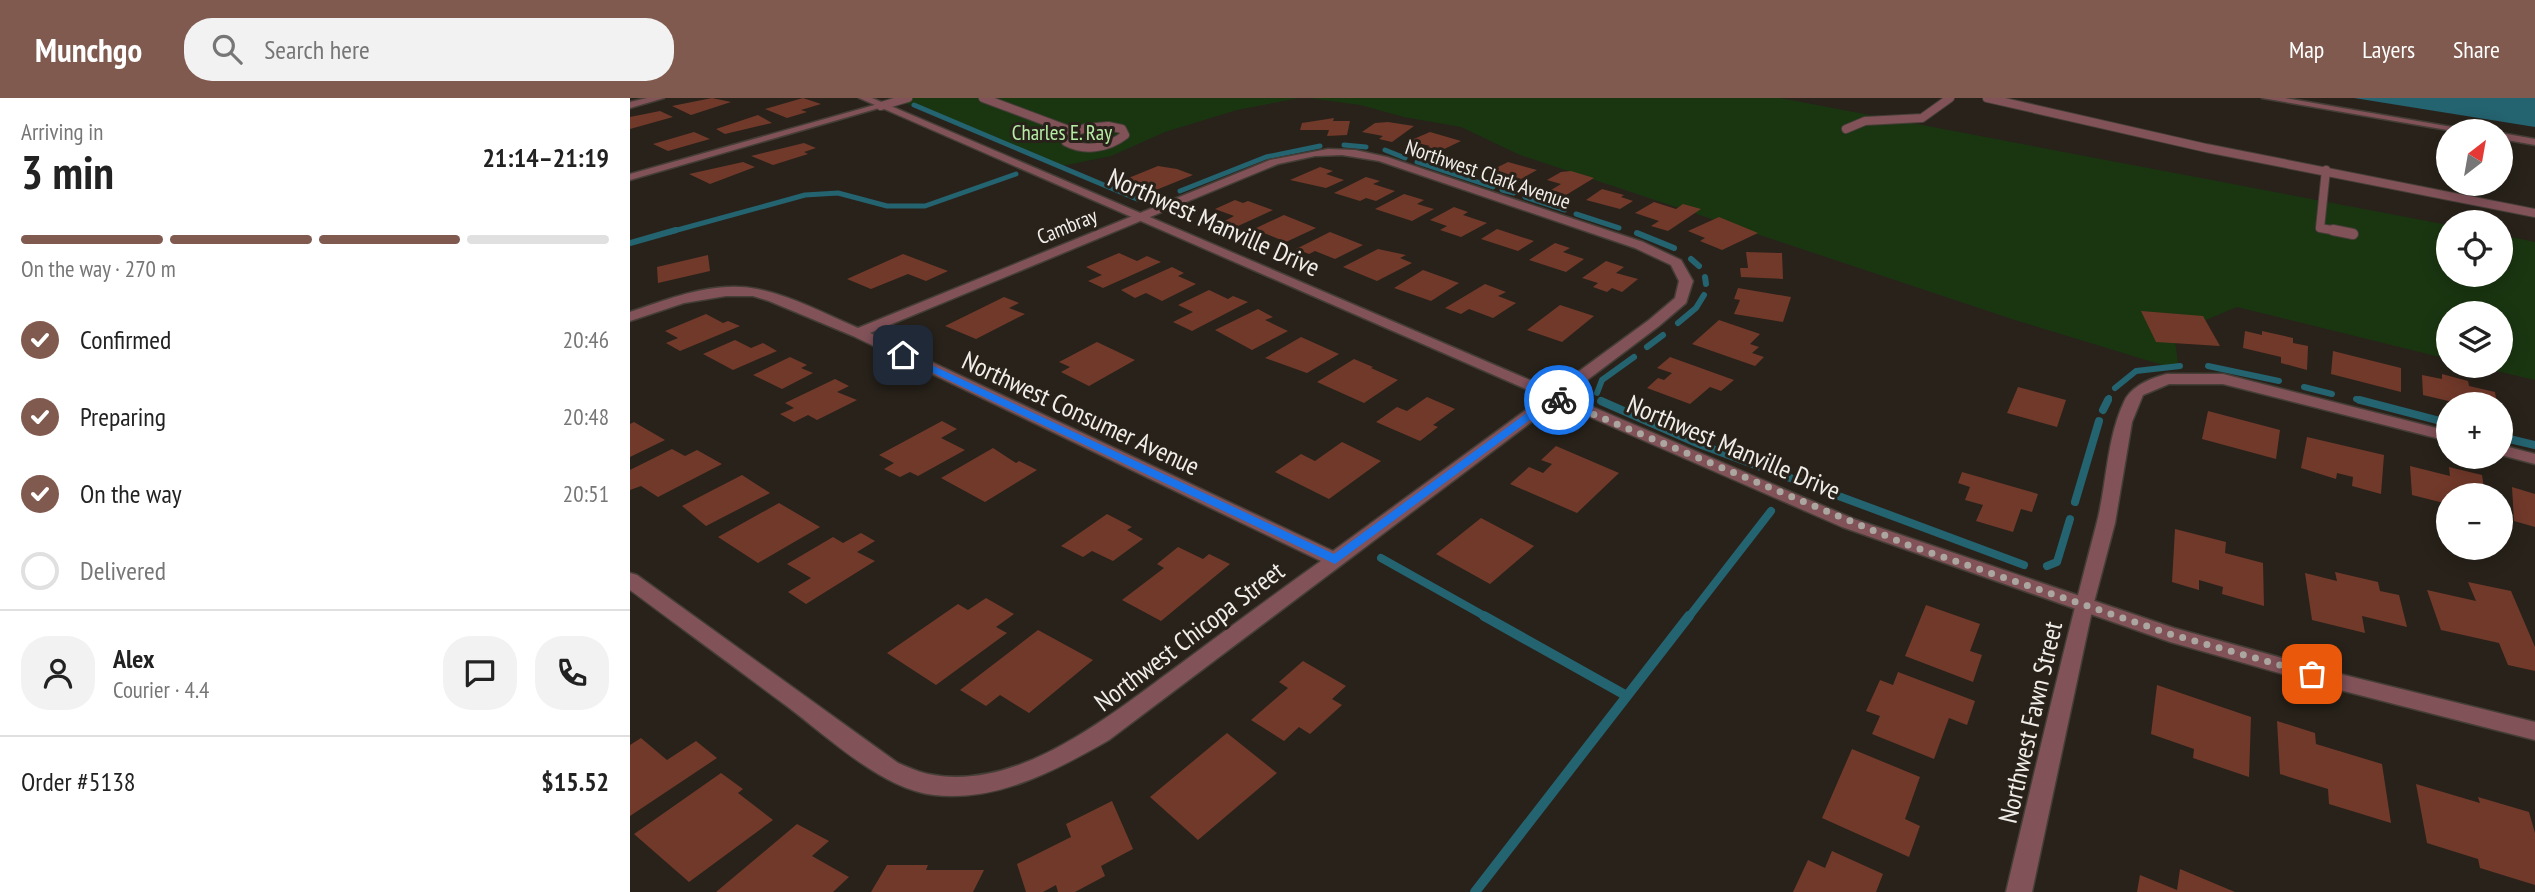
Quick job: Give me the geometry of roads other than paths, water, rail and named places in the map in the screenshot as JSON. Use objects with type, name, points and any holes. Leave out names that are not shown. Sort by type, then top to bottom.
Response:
[{"type":"street","points":[[630,105],[659,98]]},
{"type":"street","name":"Northwest Manville Drive","points":[[864,98],[1141,216],[1553,398],[1848,523],[2083,606],[2336,681],[2535,731]]},
{"type":"street","points":[[2267,98],[2436,125]]},
{"type":"street","points":[[630,177],[881,106]]},
{"type":"street","points":[[2513,138],[2535,142]]},
{"type":"street","name":"Northwest Clark Avenue","points":[[1292,156],[1334,151],[1369,155],[1667,257]]},
{"type":"street","name":"Cambray","points":[[858,333],[1292,156]]},
{"type":"street","name":"Northwest Chicopa Street","points":[[630,580],[890,770],[929,785],[971,786],[1011,779],[1050,763],[1101,734],[1681,300],[1686,287],[1685,275],[1667,257]]},
{"type":"street","name":"Northwest Consumer Avenue","points":[[630,317],[681,299],[726,292],[754,292],[774,298],[858,333],[1335,560]]},
{"type":"street","name":"Northwest Fawn Street","points":[[2019,892],[2083,606],[2106,523],[2124,422],[2132,400],[2147,386],[2167,379],[2203,377],[2252,385],[2436,433]]},
{"type":"street","points":[[2513,453],[2535,458]]},
{"type":"lane","points":[[881,106],[908,98]]},
{"type":"lane","points":[[983,98],[1074,132],[1108,126],[1120,128],[1125,134],[1111,144],[1085,148],[1066,142],[1066,138],[1074,132]]},
{"type":"lane","points":[[1846,130],[1865,121],[1922,118],[1950,98]]},
{"type":"lane","points":[[1987,98],[2206,148],[2535,212]]},
{"type":"lane","points":[[2326,170],[2320,228],[2353,234]]},
{"type":"water","points":[[2354,98],[2535,98],[2535,127],[2513,123],[2513,119],[2485,119]]},
{"type":"waterway","points":[[914,105],[1137,199],[1150,202],[1165,197]]},
{"type":"waterway","points":[[1344,145],[1366,147]]},
{"type":"waterway","points":[[1180,191],[1266,157],[1320,146]]},
{"type":"waterway","points":[[1385,150],[1405,158]]},
{"type":"waterway","points":[[1417,162],[1493,187]]},
{"type":"waterway","points":[[670,232],[805,195],[838,193],[887,206],[925,206],[1016,174]]},
{"type":"waterway","points":[[1502,190],[1514,193]]},
{"type":"waterway","points":[[1525,197],[1565,210]]},
{"type":"waterway","points":[[1576,214],[1619,228]]},
{"type":"waterway","points":[[630,243],[676,230]]},
{"type":"waterway","points":[[1637,233],[1674,248]]},
{"type":"waterway","points":[[1691,259],[1699,266]]},
{"type":"waterway","points":[[1705,277],[1706,284]]},
{"type":"waterway","points":[[1678,323],[1696,308],[1704,295]]},
{"type":"waterway","points":[[1647,347],[1663,335]]},
{"type":"waterway","points":[[1597,393],[1602,380],[1634,357]]},
{"type":"waterway","points":[[2115,388],[2136,371],[2180,366]]},
{"type":"waterway","points":[[2208,366],[2279,381]]},
{"type":"waterway","points":[[2304,387],[2332,394]]},
{"type":"waterway","points":[[2103,410],[2109,398]]},
{"type":"waterway","points":[[2356,399],[2367,402]]},
{"type":"waterway","points":[[2360,400],[2436,420]]},
{"type":"waterway","points":[[1601,401],[1699,444],[2024,565]]},
{"type":"waterway","points":[[2075,502],[2099,421]]},
{"type":"waterway","points":[[2513,440],[2535,445]]},
{"type":"waterway","points":[[1688,618],[1771,511]]},
{"type":"waterway","points":[[2047,566],[2057,562],[2070,519]]},
{"type":"waterway","points":[[1381,558],[1488,618]]},
{"type":"waterway","points":[[1484,616],[1627,696]]},
{"type":"waterway","points":[[1627,696],[1689,616]]},
{"type":"waterway","points":[[1475,892],[1627,696]]},
{"type":"park label","name":"Charles E. Ray","points":[[1062,132]]}]
